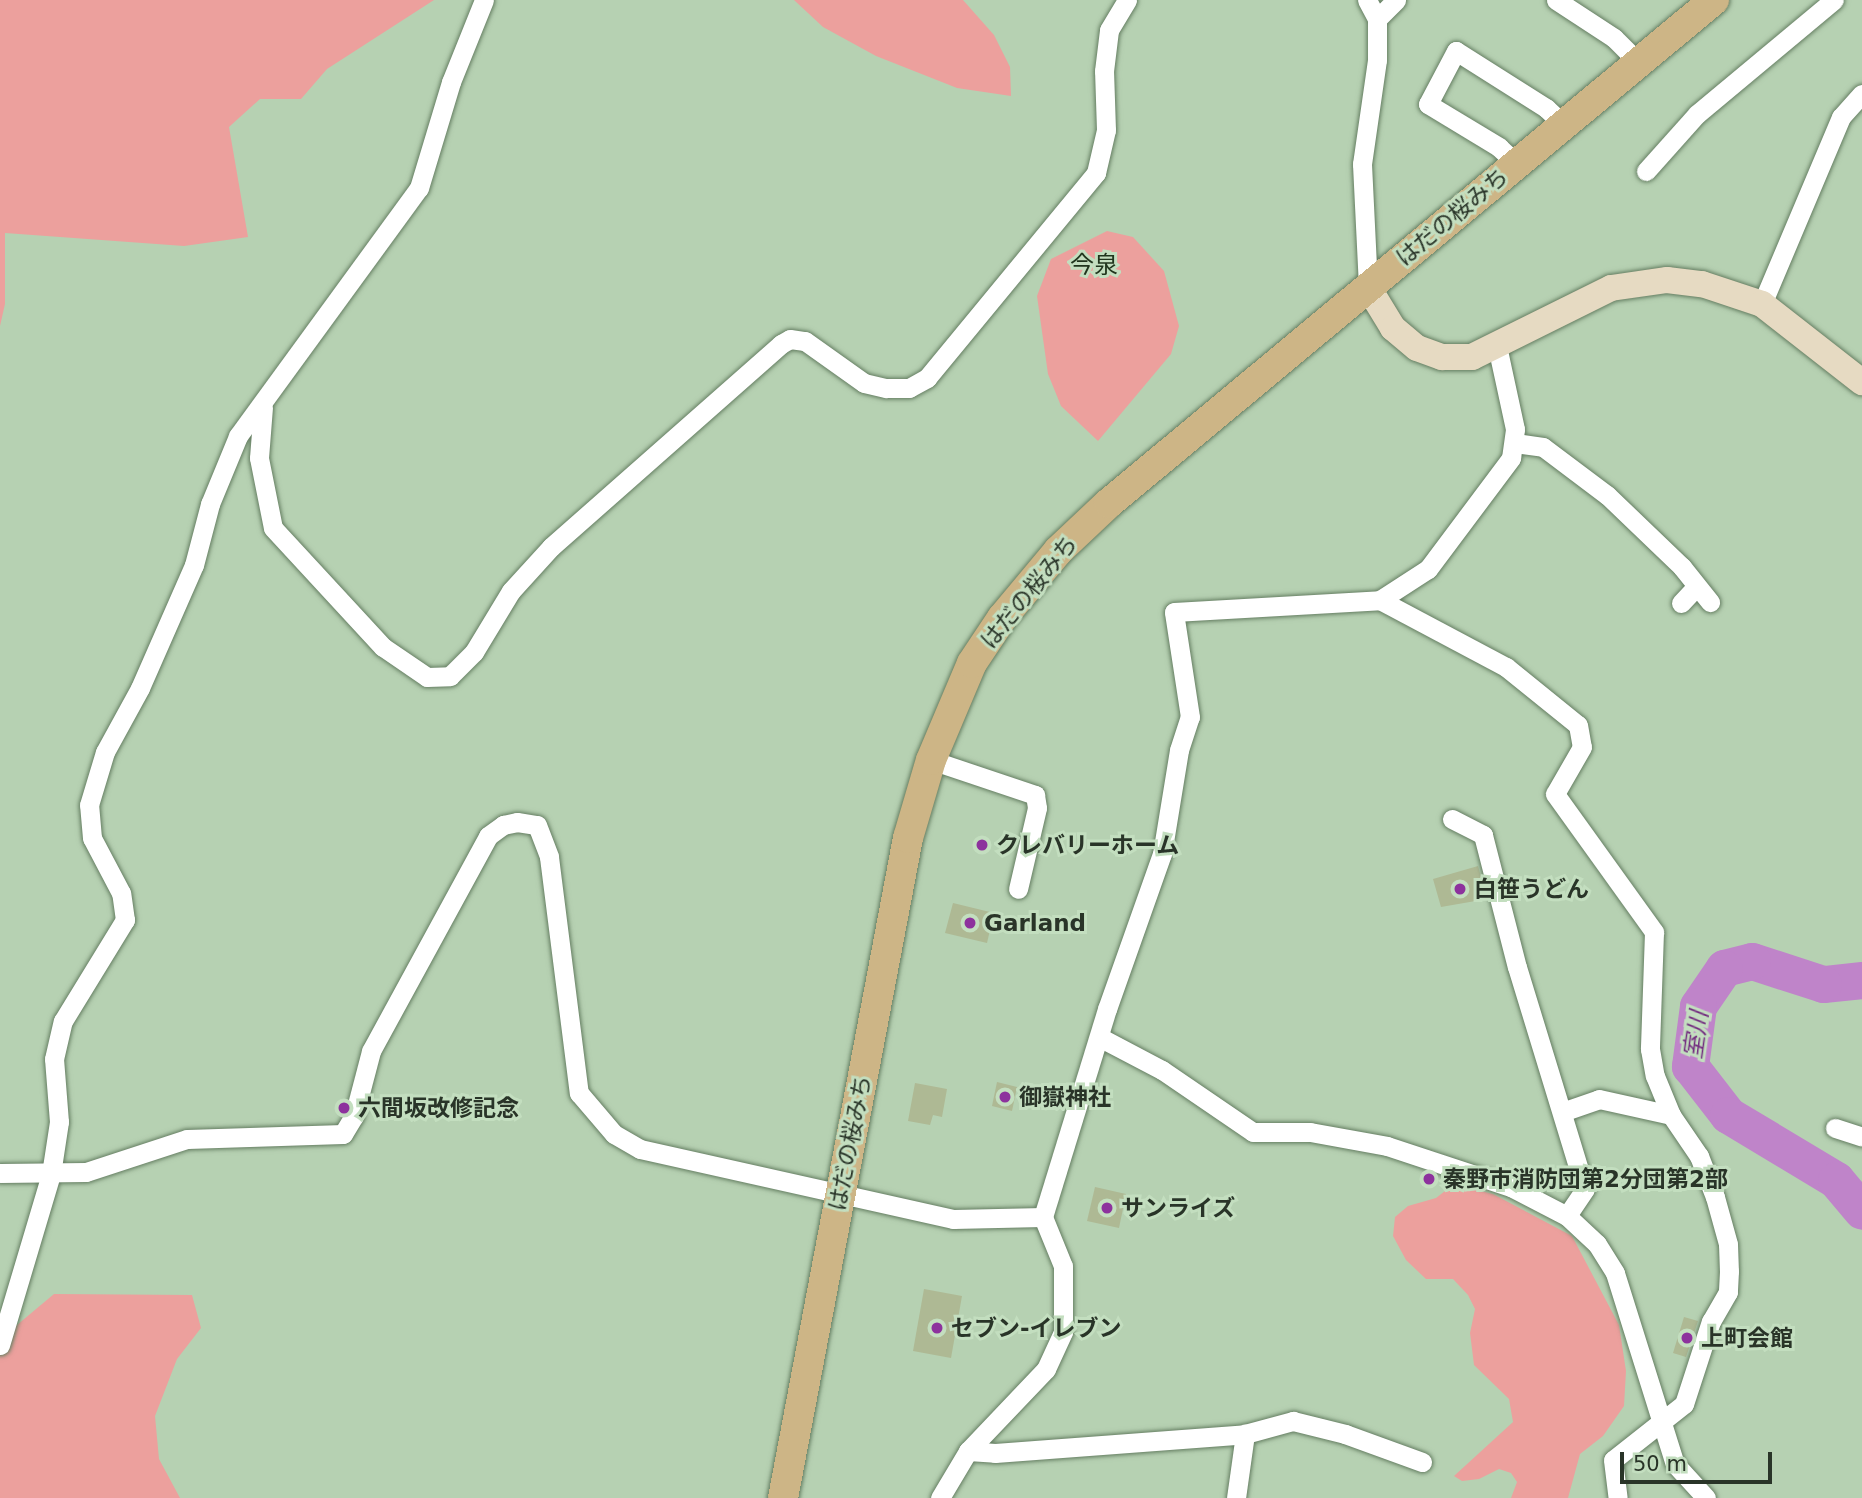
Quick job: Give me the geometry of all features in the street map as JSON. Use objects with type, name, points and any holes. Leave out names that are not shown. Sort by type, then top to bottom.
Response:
[{"type":"main road","name":"はだの桜みち","points":[[783,1498],[908,838],[931,760],[972,663],[1002,618],[1058,551],[1109,503],[1714,0]]},
{"type":"street","points":[[0,1345],[51,1174],[59,1122],[54,1059],[63,1021],[124,920],[121,894],[92,838],[89,805],[105,752],[140,688],[194,565],[210,504],[238,436],[253,413],[263,407],[419,188],[460,59],[484,0]]},
{"type":"street","points":[[263,407],[259,458],[274,528],[383,647],[427,677],[450,676],[474,652],[511,591],[551,547],[781,344],[790,339],[805,341],[864,383],[886,388],[909,388],[927,378],[1096,173],[1106,130],[1104,71],[1109,30],[1127,0]]},
{"type":"street","points":[[1367,0],[1377,19],[1377,60],[1362,164],[1368,287],[1393,328],[1417,348],[1442,357],[1472,357],[1611,288],[1636,282],[1702,284],[1762,304],[1862,382]]},
{"type":"street","points":[[1377,19],[1396,0]]},
{"type":"street","points":[[1556,0],[1614,38],[1639,62]]},
{"type":"street","points":[[1646,171],[1697,114],[1833,0]]},
{"type":"street","points":[[1517,164],[1499,147],[1428,104],[1456,51],[1546,108],[1563,124]]},
{"type":"street","points":[[1762,304],[1841,117],[1862,94]]},
{"type":"street","points":[[940,1498],[968,1451],[1046,1369],[1063,1332],[1063,1266],[1043,1217],[1162,854],[1179,750],[1190,717],[1174,612],[1380,600],[1429,569],[1490,490],[1511,458],[1515,443],[1497,346]]},
{"type":"street","points":[[1515,443],[1543,447],[1607,495],[1710,602]]},
{"type":"street","points":[[1681,603],[1697,586]]},
{"type":"street","points":[[1380,600],[1506,667],[1578,725],[1582,747],[1555,794],[1654,932],[1650,1049],[1671,1115],[1699,1156],[1711,1187],[1728,1244],[1728,1292],[1711,1321],[1684,1404],[1661,1426],[1642,1434],[1613,1460],[1618,1498]]},
{"type":"street","points":[[931,760],[1035,795],[1037,808],[1018,889]]},
{"type":"street","points":[[1452,819],[1483,835],[1517,967],[1585,1189],[1567,1216]]},
{"type":"street","points":[[0,1173],[86,1172],[187,1139],[343,1134],[354,1116],[371,1051],[488,836],[503,825],[517,822],[537,825],[549,857],[579,1093],[594,1115],[640,1149],[840,1195],[953,1219],[1043,1217]]},
{"type":"street","points":[[1101,1038],[1162,1070],[1252,1132],[1310,1132],[1387,1146],[1511,1186],[1567,1216],[1597,1244],[1615,1273],[1675,1464],[1706,1498]]},
{"type":"street","points":[[1562,1112],[1600,1099],[1671,1115]]},
{"type":"street","points":[[1835,1128],[1862,1137]]},
{"type":"street","points":[[968,1451],[995,1453],[1245,1434],[1293,1422],[1422,1462]]},
{"type":"street","points":[[1236,1498],[1245,1434]]},
{"type":"shaded area","points":[[0,0],[434,0],[327,69],[301,99],[260,99],[229,127],[248,237],[184,246],[5,233],[5,304],[0,326]]},
{"type":"shaded area","points":[[794,0],[963,0],[994,35],[1010,67],[1011,96],[957,88],[876,56],[823,27]]},
{"type":"shaded area","points":[[1107,231],[1133,237],[1164,271],[1179,326],[1171,354],[1098,441],[1061,406],[1048,374],[1037,296],[1051,259]]},
{"type":"shaded area","points":[[1454,1184],[1493,1194],[1572,1236],[1619,1325],[1626,1371],[1624,1406],[1603,1436],[1580,1454],[1568,1498],[1511,1498],[1517,1482],[1511,1473],[1499,1469],[1479,1479],[1462,1481],[1454,1476],[1513,1422],[1509,1399],[1474,1365],[1470,1333],[1475,1309],[1468,1295],[1453,1279],[1426,1279],[1406,1260],[1393,1236],[1395,1217],[1408,1206],[1436,1198]]},
{"type":"shaded area","points":[[54,1294],[192,1295],[201,1328],[177,1359],[155,1416],[159,1459],[180,1498],[0,1498],[0,1346],[11,1330]]},
{"type":"building","name":"白笹うどん","points":[[1478,866],[1487,899],[1441,907],[1433,879]]},
{"type":"building","name":"Garland","points":[[953,903],[994,913],[987,943],[945,933]]},
{"type":"building","name":"御嶽神社","points":[[997,1082],[1017,1087],[1012,1111],[992,1106]]},
{"type":"building","points":[[915,1083],[947,1089],[942,1117],[933,1115],[930,1125],[908,1121]]},
{"type":"building","name":"サンライズ","points":[[1095,1187],[1126,1194],[1119,1228],[1087,1221]]},
{"type":"building","name":"セブン-イレブン","points":[[924,1289],[962,1296],[951,1358],[913,1351]]},
{"type":"building","name":"上町会館","points":[[1684,1317],[1698,1321],[1686,1357],[1673,1353]]},
{"type":"waterway","name":"室川","points":[[1862,980],[1823,984],[1752,961],[1724,968],[1698,1006],[1690,1066],[1728,1115],[1836,1180],[1862,1211]]},
{"type":"place","name":"クレバリーホーム","points":[[982,845]]},
{"type":"place","name":"白笹うどん","points":[[1460,889]]},
{"type":"place","name":"Garland","points":[[970,923]]},
{"type":"place","name":"御嶽神社","points":[[1005,1097]]},
{"type":"place","name":"六間坂改修記念","points":[[344,1108]]},
{"type":"place","name":"秦野市消防団第2分団第2部","points":[[1429,1179]]},
{"type":"place","name":"サンライズ","points":[[1107,1208]]},
{"type":"place","name":"セブン-イレブン","points":[[937,1328]]},
{"type":"place","name":"上町会館","points":[[1687,1338]]},
{"type":"district","name":"今泉","points":[[1094,266]]}]
